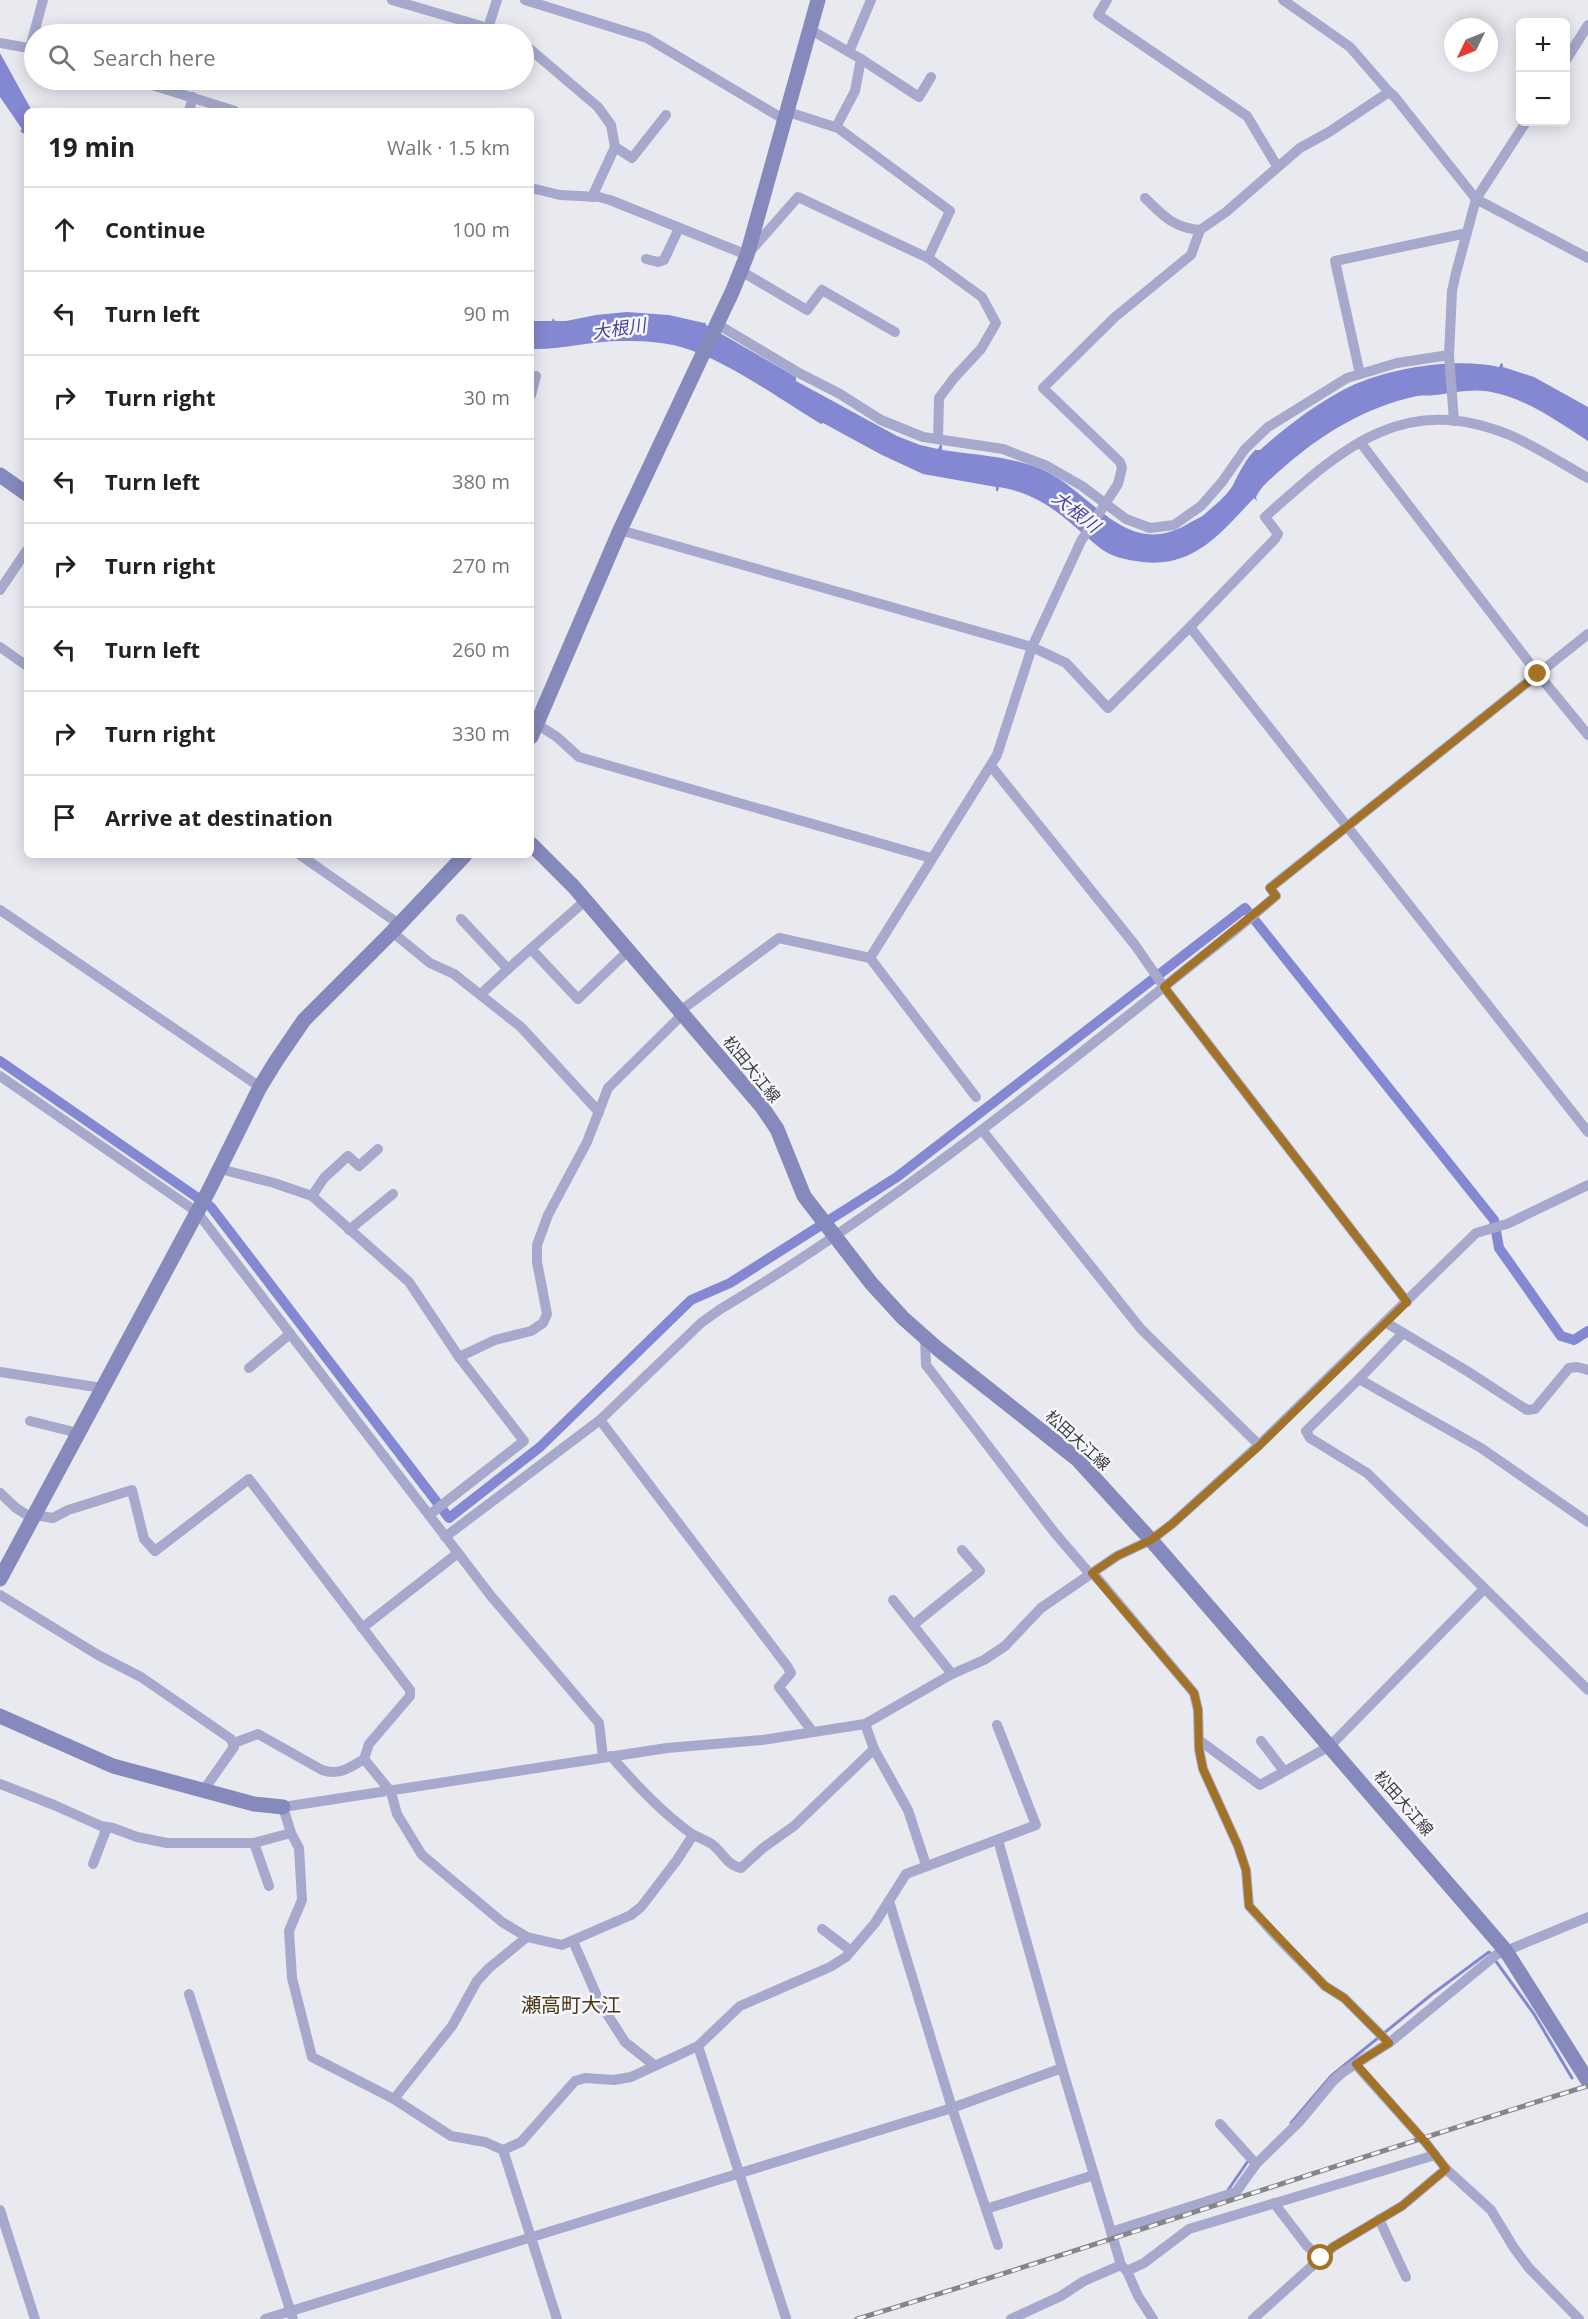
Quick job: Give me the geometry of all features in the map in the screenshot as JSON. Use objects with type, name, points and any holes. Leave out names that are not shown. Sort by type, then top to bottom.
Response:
[{"type":"street","points":[[38,24],[43,0]]},
{"type":"street","points":[[392,0],[474,24]]},
{"type":"street","points":[[489,24],[497,0]]},
{"type":"street","points":[[525,0],[647,38],[786,116],[836,127],[950,211],[928,258]]},
{"type":"street","points":[[534,725],[620,530],[741,271],[818,0]]},
{"type":"street","points":[[849,52],[871,0]]},
{"type":"street","points":[[1107,0],[1098,15],[1247,116],[1276,166]]},
{"type":"street","points":[[1283,0],[1350,47],[1394,96],[1476,199],[1588,258]]},
{"type":"street","points":[[1570,54],[1588,25]]},
{"type":"street","points":[[811,30],[919,97],[931,77]]},
{"type":"street","points":[[0,43],[24,48]]},
{"type":"street","points":[[534,52],[598,106],[612,125],[615,147],[592,196]]},
{"type":"street","points":[[836,127],[855,91],[861,59]]},
{"type":"street","points":[[170,90],[226,108]]},
{"type":"street","points":[[870,958],[997,755],[1032,647],[1081,541],[1118,484],[1122,468],[1120,462],[1043,388],[1115,317],[1191,255],[1200,230],[1226,212],[1276,166],[1300,148],[1329,132],[1389,92]]},
{"type":"street","points":[[190,108],[193,97]]},
{"type":"street","points":[[615,147],[632,158],[666,115]]},
{"type":"street","points":[[1454,421],[1449,355],[1452,291],[1476,199],[1523,126]]},
{"type":"street","points":[[534,189],[573,197],[592,196],[610,200],[747,255]]},
{"type":"street","points":[[747,255],[798,197],[928,258],[982,297],[996,323],[981,349],[939,398],[938,439]]},
{"type":"street","points":[[1144,198],[1166,218],[1183,228],[1200,230]]},
{"type":"street","points":[[646,260],[658,262],[664,260],[680,228]]},
{"type":"street","points":[[1360,374],[1335,261],[1467,233]]},
{"type":"street","points":[[741,271],[807,310],[822,290],[895,332]]},
{"type":"street","points":[[717,324],[881,420],[923,437],[1003,449],[1047,466],[1082,486],[1104,506],[1126,519],[1150,528],[1174,525],[1201,506],[1222,482],[1245,449],[1268,427],[1347,378],[1396,363],[1449,355]]},
{"type":"street","points":[[534,384],[536,376]]},
{"type":"street","points":[[620,530],[1032,647],[1066,663],[1108,708],[1275,539],[1278,534],[1264,516],[1324,465],[1360,441],[1397,425],[1420,420],[1454,421],[1486,427],[1512,436],[1588,478]]},
{"type":"street","points":[[1360,441],[1538,674],[1588,735]]},
{"type":"street","points":[[0,475],[24,492]]},
{"type":"street","points":[[0,590],[24,554]]},
{"type":"street","points":[[1190,627],[1588,1132]]},
{"type":"street","points":[[445,1537],[600,1420],[701,1323],[833,1235],[982,1130],[1164,987],[1270,902],[1276,896],[1270,888],[1588,634]]},
{"type":"street","points":[[0,647],[24,664]]},
{"type":"street","points":[[534,727],[557,737],[579,757],[931,858]]},
{"type":"street","points":[[991,766],[1135,945],[1164,987],[1407,1302]]},
{"type":"street","name":"松田大江線","points":[[534,846],[586,900],[762,1107],[777,1130],[804,1196],[871,1283],[925,1338],[1077,1459],[1151,1540],[1506,1952],[1587,2078]]},
{"type":"street","points":[[304,858],[396,928],[429,963],[454,974],[521,1027],[599,1112]]},
{"type":"street","points":[[0,1579],[209,1190],[260,1087],[304,1020],[462,858]]},
{"type":"street","points":[[482,994],[586,900]]},
{"type":"street","points":[[0,910],[260,1087]]},
{"type":"street","points":[[461,919],[508,969]]},
{"type":"street","points":[[459,1357],[495,1340],[531,1331],[543,1323],[547,1314],[537,1262],[537,1245],[548,1215],[587,1142],[608,1089],[682,1012],[778,938],[870,958],[976,1097]]},
{"type":"street","points":[[531,949],[579,999],[628,951]]},
{"type":"street","points":[[0,1076],[198,1210],[445,1537],[525,1639],[598,1723],[607,1757],[693,1835],[712,1844],[733,1866],[741,1868],[763,1848],[795,1826],[827,1792],[874,1749]]},
{"type":"street","points":[[982,1130],[1141,1329],[1260,1445]]},
{"type":"street","points":[[312,1196],[324,1178],[348,1156],[359,1166],[378,1149]]},
{"type":"street","points":[[221,1167],[312,1196],[409,1282],[459,1357],[524,1441],[429,1515]]},
{"type":"street","points":[[0,1716],[113,1766],[254,1804],[283,1807],[667,1748],[762,1740],[865,1724],[952,1674],[984,1660],[1005,1646],[1041,1608],[1117,1556],[1151,1540],[1260,1445],[1476,1233],[1507,1224],[1588,1185]]},
{"type":"street","points":[[349,1230],[393,1194]]},
{"type":"street","points":[[1385,1322],[1527,1410],[1535,1409],[1569,1368],[1577,1367],[1588,1370]]},
{"type":"street","points":[[1403,1333],[1306,1431],[1310,1438],[1367,1473],[1588,1690]]},
{"type":"street","points":[[249,1368],[290,1334]]},
{"type":"street","points":[[925,1338],[926,1365],[1053,1532],[1194,1693],[1198,1710],[1203,1769],[1238,1846],[1246,1870],[1249,1906],[1325,1986],[1344,1998],[1389,2043]]},
{"type":"street","points":[[0,1372],[102,1388]]},
{"type":"street","points":[[1359,1380],[1481,1448],[1588,1522]]},
{"type":"street","points":[[600,1420],[787,1666],[791,1673],[779,1687],[812,1731]]},
{"type":"street","points":[[30,1421],[78,1433]]},
{"type":"street","points":[[0,1493],[16,1508],[33,1516],[53,1518],[68,1510],[132,1490],[144,1539],[155,1551],[249,1479],[410,1690],[410,1696],[369,1744],[364,1759],[340,1773],[332,1773],[258,1734],[234,1743]]},
{"type":"street","points":[[913,1625],[980,1571],[962,1550]]},
{"type":"street","points":[[362,1628],[458,1553]]},
{"type":"street","points":[[1199,1740],[1260,1785],[1330,1746],[1484,1589]]},
{"type":"street","points":[[0,1596],[98,1655],[141,1677],[234,1743]]},
{"type":"street","points":[[893,1600],[952,1674]]},
{"type":"street","points":[[865,1724],[874,1749],[908,1810],[926,1865]]},
{"type":"street","points":[[503,2150],[521,2142],[575,2081],[585,2078],[614,2080],[631,2077],[698,2046],[740,2007],[831,1967],[851,1951],[875,1923],[906,1874],[1036,1825],[997,1725]]},
{"type":"street","points":[[1261,1741],[1284,1772]]},
{"type":"street","points":[[203,1791],[234,1747],[234,1743]]},
{"type":"street","points":[[364,1759],[391,1792],[397,1814],[422,1854],[502,1922],[527,1937],[561,1945],[631,1915],[641,1907],[693,1835]]},
{"type":"street","points":[[0,1784],[54,1804],[101,1827],[167,1843],[254,1843],[291,1833]]},
{"type":"street","points":[[283,1807],[291,1833],[299,1848],[302,1900],[289,1931],[292,1978],[312,2057],[394,2099],[451,2136],[485,2142],[503,2150],[557,2319]]},
{"type":"street","points":[[93,1864],[107,1827]]},
{"type":"street","points":[[998,1840],[1111,2232],[1124,2268],[1153,2319]]},
{"type":"street","points":[[254,1843],[268,1886]]},
{"type":"street","points":[[889,1901],[952,2108],[998,2245]]},
{"type":"street","points":[[1111,2232],[1236,2192],[1256,2164],[1299,2122],[1333,2081],[1389,2043],[1496,1955],[1588,1917]]},
{"type":"street","points":[[822,1929],[851,1951]]},
{"type":"street","points":[[394,2099],[452,2026],[477,1981],[489,1968],[527,1937]]},
{"type":"street","points":[[573,1941],[600,2002],[625,2042],[654,2065]]},
{"type":"street","points":[[189,1994],[291,2315]]},
{"type":"street","points":[[698,2046],[786,2318]]},
{"type":"street","points":[[1356,2064],[1446,2169],[1491,2210],[1529,2268],[1579,2319]]},
{"type":"street","points":[[265,2319],[291,2315],[532,2236],[952,2108],[1062,2068]]},
{"type":"street","points":[[1220,2124],[1256,2164]]},
{"type":"street","points":[[1011,2319],[1061,2296],[1084,2281],[1144,2263],[1189,2229],[1435,2154]]},
{"type":"street","points":[[1252,2319],[1333,2247],[1402,2206],[1446,2169]]},
{"type":"street","points":[[986,2209],[1094,2175]]},
{"type":"street","points":[[1274,2203],[1307,2246],[1321,2258]]},
{"type":"street","points":[[0,2210],[35,2319]]},
{"type":"street","points":[[1379,2219],[1406,2277]]},
{"type":"water","points":[[0,53],[30,108],[24,108],[24,134],[0,97]]},
{"type":"water","name":"大根川","points":[[627,312],[669,315],[705,322],[706,325],[796,377],[796,381],[897,436],[920,445],[938,449],[942,445],[942,450],[1004,459],[1041,469],[1060,479],[1111,519],[1129,529],[1147,534],[1168,532],[1204,514],[1229,491],[1255,450],[1260,450],[1321,403],[1360,382],[1399,370],[1462,363],[1499,367],[1501,363],[1503,367],[1534,377],[1588,407],[1588,441],[1539,410],[1513,398],[1485,391],[1417,396],[1398,401],[1363,414],[1314,443],[1272,477],[1256,497],[1257,501],[1254,498],[1203,547],[1173,560],[1156,563],[1136,561],[1120,558],[1104,551],[1062,516],[1028,495],[999,487],[996,491],[996,487],[923,474],[821,424],[734,370],[681,347],[654,342],[614,341],[534,349],[534,321],[552,321],[553,318],[555,321],[566,321]]},
{"type":"waterway","points":[[0,1061],[211,1207],[449,1518],[540,1447],[691,1300],[730,1283],[897,1177],[1245,908],[1494,1220],[1499,1248],[1561,1336],[1574,1340],[1588,1331]]},
{"type":"waterway","points":[[1291,2123],[1331,2076],[1431,1995],[1489,1952],[1491,1954]]},
{"type":"waterway","points":[[1495,1960],[1534,2014],[1572,2078]]},
{"type":"waterway","points":[[1228,2190],[1248,2161]]},
{"type":"railway","points":[[857,2319],[1588,2086]]},
{"type":"district","name":"瀬高町大江","points":[[571,2005]]},
{"type":"route","points":[[1321,2258],[1333,2247],[1402,2206],[1446,2169],[1356,2064],[1389,2043],[1344,1998],[1325,1986],[1249,1906],[1246,1870],[1238,1846],[1203,1769],[1199,1749],[1198,1710],[1194,1693],[1092,1573],[1117,1556],[1151,1540],[1172,1524],[1260,1445],[1407,1302],[1164,987],[1276,896],[1270,888],[1538,674]]}]
